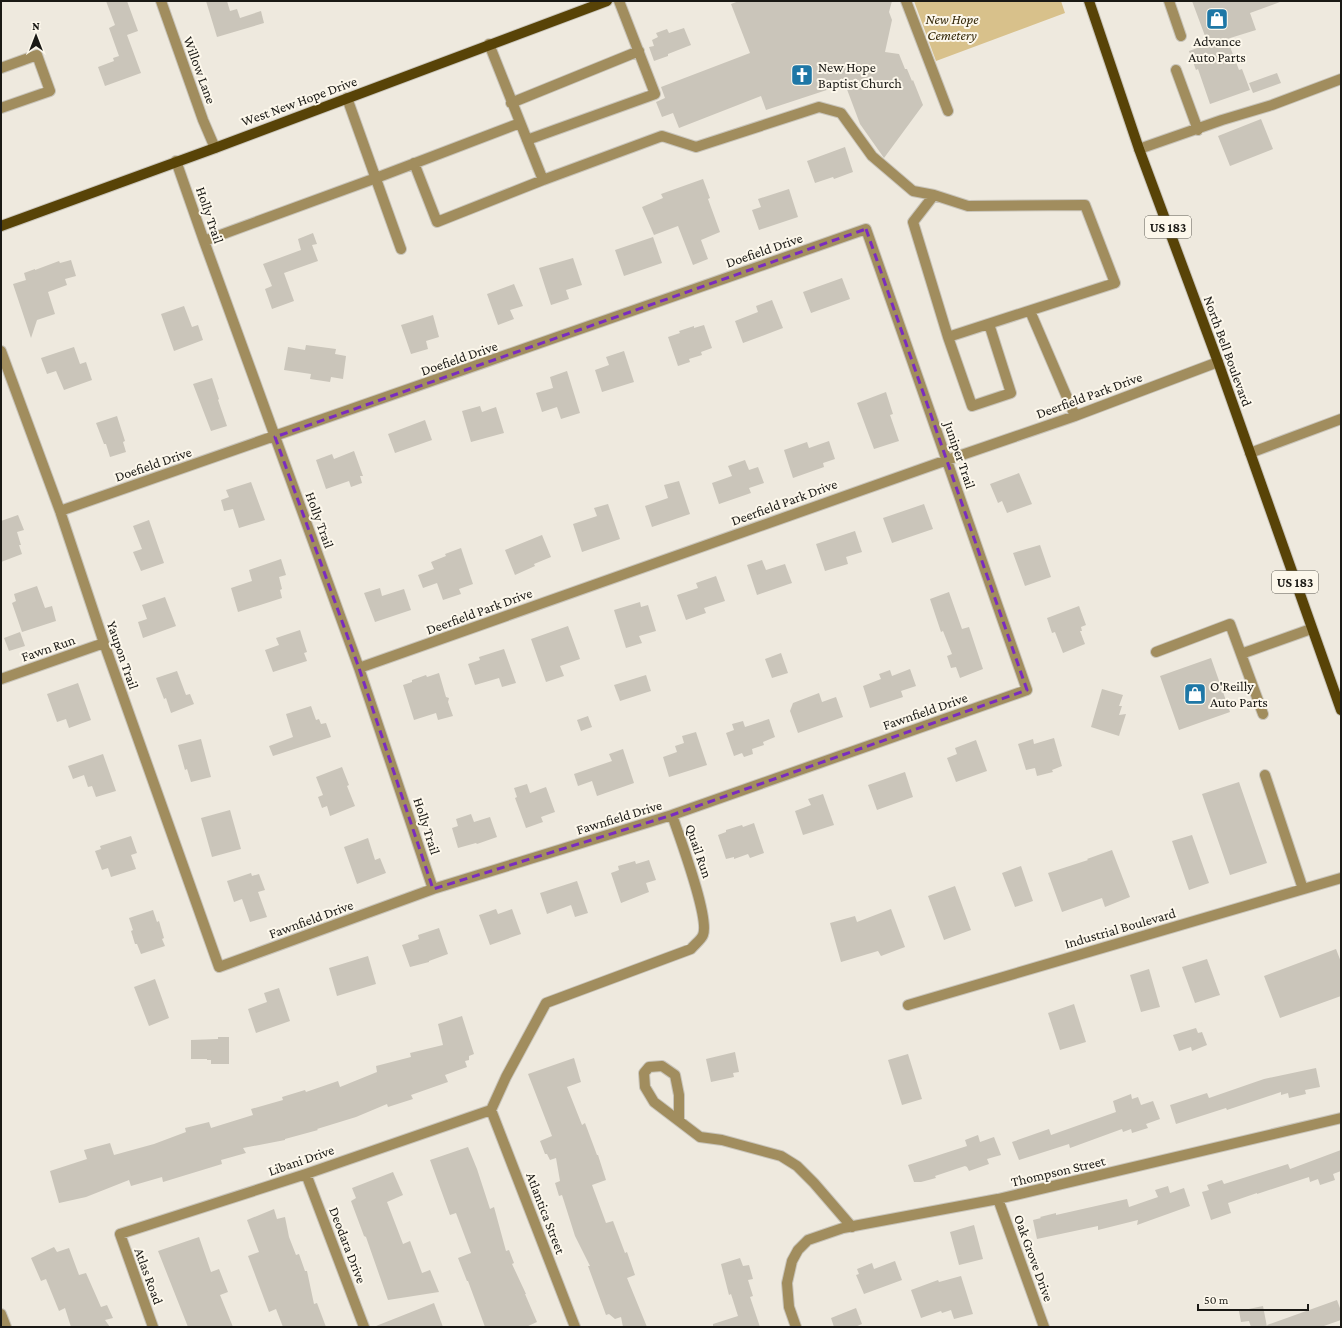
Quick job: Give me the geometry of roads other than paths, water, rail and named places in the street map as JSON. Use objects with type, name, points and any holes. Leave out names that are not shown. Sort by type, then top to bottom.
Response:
[{"type":"main road","name":"West New Hope Drive","points":[[1,226],[215,148],[607,1]]},
{"type":"main road","name":"North Bell Boulevard","points":[[1089,1],[1140,149],[1218,362],[1311,629],[1341,710]]},
{"type":"street","name":"Willow Lane","points":[[161,1],[203,120],[215,148]]},
{"type":"street","points":[[527,140],[655,94],[619,1]]},
{"type":"street","points":[[906,1],[948,111]]},
{"type":"street","points":[[1169,1],[1181,36]]},
{"type":"street","points":[[489,44],[511,103],[543,180]]},
{"type":"street","points":[[511,103],[639,52]]},
{"type":"street","points":[[1,68],[37,55],[50,91],[1,108]]},
{"type":"street","points":[[1176,70],[1198,130]]},
{"type":"street","points":[[1140,149],[1198,130],[1222,120],[1272,105],[1341,79]]},
{"type":"street","points":[[347,98],[401,249]]},
{"type":"street","points":[[414,163],[437,222],[543,180],[662,136],[696,147],[819,106],[841,113],[872,156],[913,191],[934,195],[968,206],[1085,205],[1115,283],[948,337]]},
{"type":"street","points":[[204,241],[520,123]]},
{"type":"street","name":"Holly Trail","points":[[176,161],[359,668],[433,889]]},
{"type":"street","points":[[934,195],[913,222],[948,337],[972,406],[1011,392],[989,324]]},
{"type":"street","name":"Doefield Drive","points":[[60,511],[866,229]]},
{"type":"street","name":"Juniper Trail","points":[[866,229],[1027,690]]},
{"type":"street","points":[[1030,311],[1075,416]]},
{"type":"street","name":"Yaupon Trail","points":[[1,351],[60,511],[104,643],[219,967]]},
{"type":"street","name":"Deerfield Park Drive","points":[[359,668],[1075,416],[1218,362]]},
{"type":"street","points":[[1250,453],[1341,419]]},
{"type":"street","points":[[1156,652],[1230,624],[1263,714]]},
{"type":"street","points":[[1241,654],[1311,629]]},
{"type":"street","name":"Fawn Run","points":[[1,678],[104,643]]},
{"type":"street","name":"Fawnfield Drive","points":[[219,967],[433,889],[672,815],[1027,690]]},
{"type":"street","points":[[1265,775],[1303,889]]},
{"type":"street","name":"Quail Run","points":[[491,1110],[506,1077],[546,1003],[691,949],[703,935],[704,920],[699,897],[672,815]]},
{"type":"street","name":"Industrial Boulevard","points":[[908,1005],[1303,889],[1341,880]]},
{"type":"street","points":[[679,1121],[679,1095],[675,1075],[662,1066],[649,1066],[644,1073],[645,1087],[654,1102],[700,1137],[722,1140],[759,1149],[781,1156],[797,1166],[852,1226]]},
{"type":"street","name":"Libani Drive","points":[[120,1234],[306,1174],[491,1110]]},
{"type":"street","name":"Atlantica Street","points":[[491,1110],[575,1327]]},
{"type":"street","name":"Thompson Street","points":[[796,1327],[789,1307],[787,1282],[792,1262],[798,1250],[808,1240],[852,1226],[998,1199],[1341,1118]]},
{"type":"street","name":"Deodara Drive","points":[[306,1174],[364,1327]]},
{"type":"street","name":"Oak Grove Drive","points":[[998,1199],[1044,1327]]},
{"type":"street","name":"Atlas Road","points":[[120,1234],[153,1327]]},
{"type":"street","points":[[1,1314],[6,1327]]},
{"type":"place","name":"Advance Auto Parts","points":[[1217,19]]},
{"type":"place","name":"New Hope Baptist Church","points":[[802,75]]},
{"type":"place","name":"O'Reilly Auto Parts","points":[[1195,694]]},
{"type":"park label","name":"New Hope Cemetery","points":[[952,28]]}]
